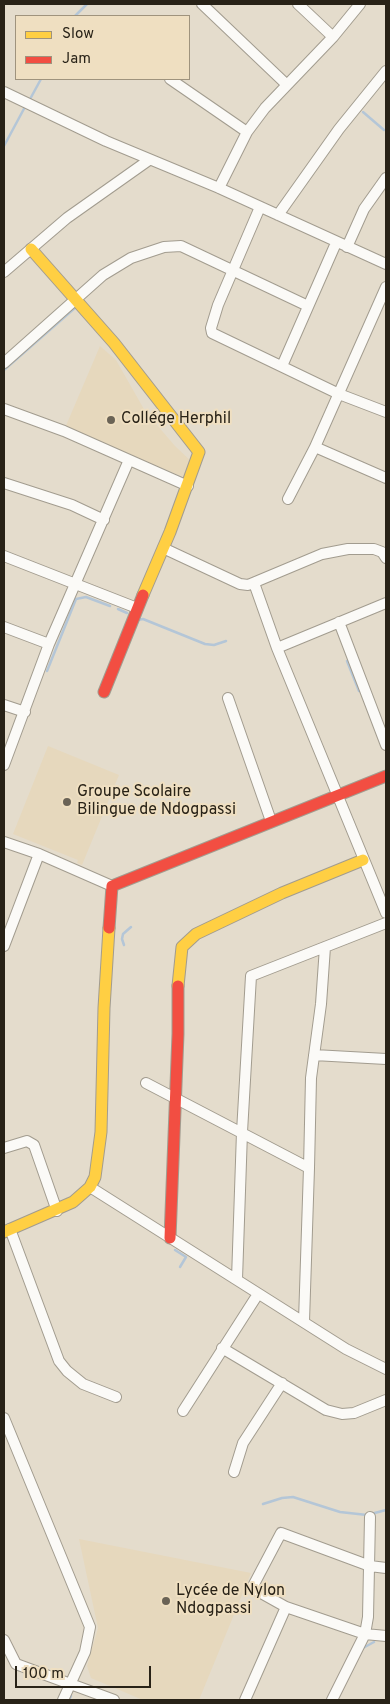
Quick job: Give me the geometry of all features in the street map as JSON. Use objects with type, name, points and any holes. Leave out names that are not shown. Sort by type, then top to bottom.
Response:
[{"type":"street","points":[[202,4],[286,84]]},
{"type":"street","points":[[298,4],[333,37]]},
{"type":"street","points":[[219,188],[247,132],[286,84],[333,37],[360,4]]},
{"type":"street","points":[[278,215],[339,129],[386,71]]},
{"type":"street","points":[[171,80],[247,132]]},
{"type":"street","points":[[4,92],[149,160],[219,188],[336,243],[386,264]]},
{"type":"street","points":[[4,272],[67,218],[149,160]]},
{"type":"street","points":[[347,247],[364,209],[386,178]]},
{"type":"street","points":[[260,206],[231,270],[211,328],[212,333],[339,394],[386,412]]},
{"type":"street","points":[[282,366],[336,243]]},
{"type":"street","points":[[4,363],[103,274],[131,258],[164,246],[181,246],[308,306]]},
{"type":"street","points":[[31,249],[114,343],[199,452],[198,460],[188,486],[136,608],[104,692]]},
{"type":"street","points":[[288,499],[315,447],[386,287]]},
{"type":"street","points":[[4,409],[64,431],[188,486]]},
{"type":"street","points":[[315,447],[386,478]]},
{"type":"street","points":[[4,765],[49,644],[76,586],[129,460]]},
{"type":"street","points":[[4,483],[72,505],[104,520]]},
{"type":"street","points":[[163,548],[240,584],[254,583],[322,554],[348,548],[374,549],[382,552],[386,558]]},
{"type":"street","points":[[4,556],[76,586],[136,608]]},
{"type":"street","points":[[254,583],[277,648],[386,913]]},
{"type":"street","points":[[277,648],[386,603]]},
{"type":"street","points":[[339,622],[386,745]]},
{"type":"street","points":[[4,627],[49,644]]},
{"type":"street","points":[[228,698],[271,821]]},
{"type":"street","points":[[4,705],[25,712]]},
{"type":"street","points":[[4,842],[39,854],[112,886],[386,776]]},
{"type":"street","points":[[4,946],[39,854]]},
{"type":"street","points":[[170,1238],[174,1097],[178,1034],[177,992],[182,947],[196,934],[216,924],[282,893],[363,860]]},
{"type":"street","points":[[112,886],[104,1008],[101,1132],[97,1168],[90,1187],[83,1196],[57,1211],[7,1230],[59,1361],[66,1371],[83,1384],[116,1397]]},
{"type":"street","points":[[237,1279],[242,1132],[251,976],[386,923]]},
{"type":"street","points":[[304,1321],[310,1097],[325,947]]},
{"type":"street","points":[[314,1055],[386,1059]]},
{"type":"street","points":[[146,1083],[309,1168]]},
{"type":"street","points":[[4,1148],[28,1141],[34,1145],[57,1211]]},
{"type":"street","points":[[90,1187],[346,1349],[386,1369]]},
{"type":"street","points":[[183,1411],[258,1294]]},
{"type":"street","points":[[222,1348],[326,1410],[342,1414],[354,1413],[386,1400]]},
{"type":"street","points":[[234,1472],[243,1443],[282,1383]]},
{"type":"street","points":[[5,1424],[90,1628],[84,1652],[63,1700]]},
{"type":"street","points":[[332,1700],[365,1634],[368,1617],[370,1517]]},
{"type":"street","points":[[386,1568],[370,1566],[281,1533],[252,1588],[286,1607],[365,1634],[386,1636]]},
{"type":"street","points":[[245,1700],[286,1607]]},
{"type":"street","points":[[4,1640],[16,1664],[114,1700]]},
{"type":"shaded area","name":"Collége Herphil","points":[[100,346],[116,360],[145,411],[175,446],[193,463],[186,478],[65,428]]},
{"type":"shaded area","name":"Groupe Scolaire Bilingue de Ndogpassi","points":[[48,746],[119,775],[82,865],[77,863],[78,860],[13,834]]},
{"type":"shaded area","name":"Lycée de Nylon Ndogpassi","points":[[79,1539],[251,1573],[199,1700],[143,1700],[91,1678],[87,1666],[98,1628]]},
{"type":"waterway","points":[[76,15],[87,4]]},
{"type":"waterway","points":[[29,101],[40,80]]},
{"type":"waterway","points":[[4,146],[26,105]]},
{"type":"waterway","points":[[363,112],[384,130]]},
{"type":"waterway","points":[[4,370],[76,307]]},
{"type":"waterway","points":[[47,671],[76,599],[86,597],[110,606]]},
{"type":"waterway","points":[[118,609],[127,613]]},
{"type":"waterway","points":[[138,620],[143,619],[205,644],[214,645],[226,641]]},
{"type":"waterway","points":[[347,661],[359,691],[362,689]]},
{"type":"waterway","points":[[124,945],[123,934],[131,927]]},
{"type":"waterway","points":[[175,1250],[186,1257],[180,1267]]},
{"type":"waterway","points":[[263,1504],[282,1498],[293,1497],[340,1512],[367,1515],[386,1510]]},
{"type":"waterway","points":[[363,1648],[374,1642]]},
{"type":"waterway","points":[[69,1700],[71,1696]]},
{"type":"traffic: slow","points":[[31,249],[114,343],[199,452],[170,532],[143,595]]},
{"type":"traffic: slow","points":[[178,986],[182,947],[196,934],[282,893],[363,860]]},
{"type":"traffic: slow","points":[[4,1232],[73,1202],[90,1187],[95,1177],[101,1132],[104,1008],[109,928]]},
{"type":"traffic: jam","points":[[104,692],[143,595]]},
{"type":"traffic: jam","points":[[109,928],[112,886],[386,776]]},
{"type":"traffic: jam","points":[[170,1238],[178,1034],[178,986]]},
{"type":"place","name":"Collége Herphil","points":[[111,420]]},
{"type":"place","name":"Groupe Scolaire Bilingue de Ndogpassi","points":[[67,802]]},
{"type":"place","name":"Lycée de Nylon Ndogpassi","points":[[166,1601]]}]
